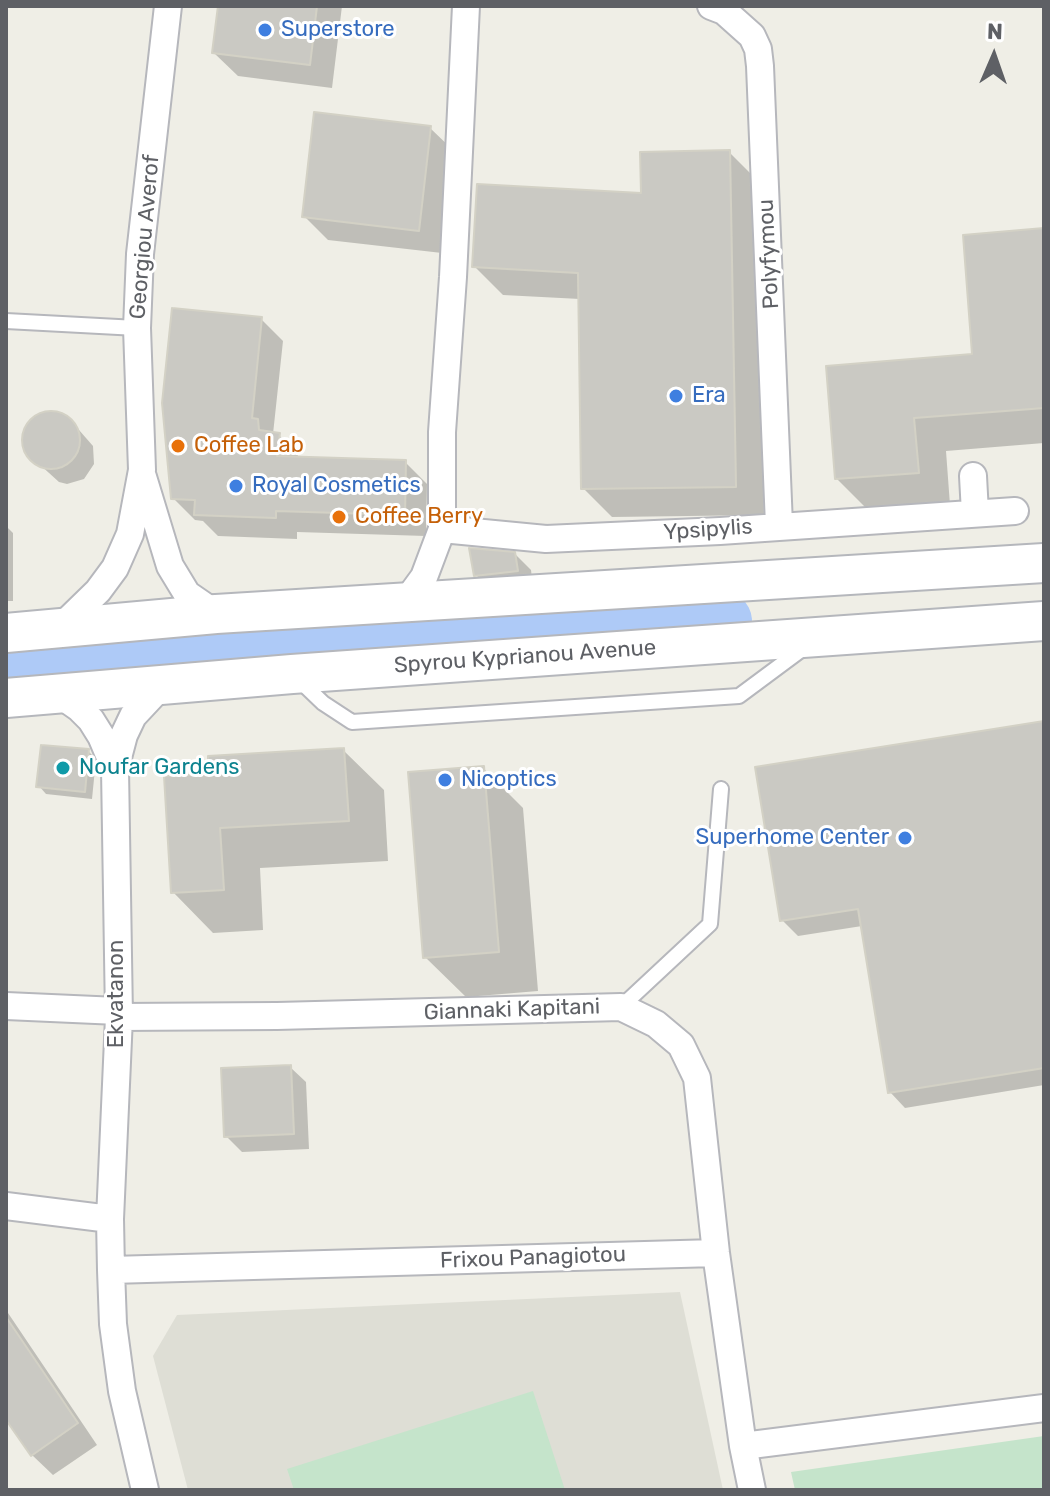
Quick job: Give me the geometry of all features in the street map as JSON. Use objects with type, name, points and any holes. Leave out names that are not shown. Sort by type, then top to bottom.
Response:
[{"type":"main road","points":[[6,633],[216,614],[1044,563]]},
{"type":"main road","name":"Spyrou Kyprianou Avenue","points":[[6,698],[292,674],[1044,621]]},
{"type":"street","name":"Georgiou Averof","points":[[60,628],[98,591],[115,568],[130,534],[142,470],[137,328],[140,254],[168,6]]},
{"type":"street","points":[[405,603],[424,577],[442,529],[442,432],[466,6]]},
{"type":"street","name":"Polyfymou","points":[[718,9],[752,36],[758,49],[779,525]]},
{"type":"street","name":"Georgiou Averof","points":[[142,470],[170,566],[187,594],[216,614]]},
{"type":"street","points":[[973,476],[975,513]]},
{"type":"street","name":"Ypsipylis","points":[[442,529],[546,539],[1015,511]]},
{"type":"street","name":"Ekvatanon","points":[[145,1490],[122,1391],[113,1324],[110,1219],[119,1014],[115,769],[124,735],[133,716],[162,685]]},
{"type":"street","name":"Ekvatanon","points":[[59,694],[91,720],[115,769]]},
{"type":"street","name":"Giannaki Kapitani","points":[[6,1006],[119,1014],[277,1016],[621,1007],[656,1024],[681,1045],[697,1078],[716,1253]]},
{"type":"street","points":[[6,1206],[110,1219]]},
{"type":"street","points":[[716,1253],[752,1490]]},
{"type":"street","name":"Frixou Panagiotou","points":[[111,1270],[716,1253]]},
{"type":"street","points":[[743,1446],[1044,1408]]},
{"type":"lane","points":[[6,321],[137,328]]},
{"type":"lane","points":[[292,674],[323,703],[352,722],[739,696],[818,637]]},
{"type":"lane","points":[[621,1007],[710,924],[721,789]]},
{"type":"shaded area","points":[[680,1292],[723,1490],[188,1490],[153,1356],[177,1315]]},
{"type":"green space","points":[[533,1391],[565,1490],[294,1490],[287,1469]]},
{"type":"green space","points":[[1044,1436],[1044,1490],[795,1490],[791,1472]]},
{"type":"building","name":"Superstore","points":[[218,6],[317,6],[310,65],[212,53]]},
{"type":"building","points":[[314,112],[431,126],[419,231],[302,217]]},
{"type":"building","points":[[730,150],[736,487],[581,489],[578,273],[472,267],[477,184],[641,193],[640,152]]},
{"type":"building","points":[[1044,228],[1044,408],[914,418],[919,473],[835,479],[826,366],[972,354],[963,235]]},
{"type":"building","points":[[172,308],[262,317],[252,418],[258,419],[259,430],[280,433],[277,456],[406,460],[405,515],[276,511],[276,518],[194,515],[195,500],[171,499],[162,403]]},
{"type":"building","points":[[51,411],[62,413],[71,420],[78,429],[78,451],[71,460],[62,467],[51,469],[40,467],[31,460],[24,451],[22,440],[24,429],[31,420],[40,413]]},
{"type":"building","points":[[469,548],[515,552],[518,571],[474,576]]},
{"type":"building","name":"Superhome Center","points":[[1044,721],[1044,1068],[888,1093],[858,909],[780,921],[755,767]]},
{"type":"building","name":"Noufar Gardens","points":[[41,745],[89,749],[85,792],[36,787]]},
{"type":"building","points":[[344,748],[349,821],[220,828],[224,890],[171,893],[164,776],[208,774],[208,756]]},
{"type":"building","points":[[484,766],[499,952],[423,958],[408,772]]},
{"type":"building","points":[[291,1065],[294,1134],[224,1137],[221,1068]]},
{"type":"building","points":[[6,1317],[78,1423],[31,1456],[6,1420]]},
{"type":"waterway","points":[[6,676],[722,621]]},
{"type":"place","name":"Superstore","points":[[265,30]]},
{"type":"place","name":"Era","points":[[676,396]]},
{"type":"place","name":"Coffee Lab","points":[[178,446]]},
{"type":"place","name":"Royal Cosmetics","points":[[236,486]]},
{"type":"place","name":"Coffee Berry","points":[[339,517]]},
{"type":"place","name":"Noufar Gardens","points":[[63,768]]},
{"type":"place","name":"Nicoptics","points":[[445,780]]},
{"type":"place","name":"Superhome Center","points":[[905,838]]}]
